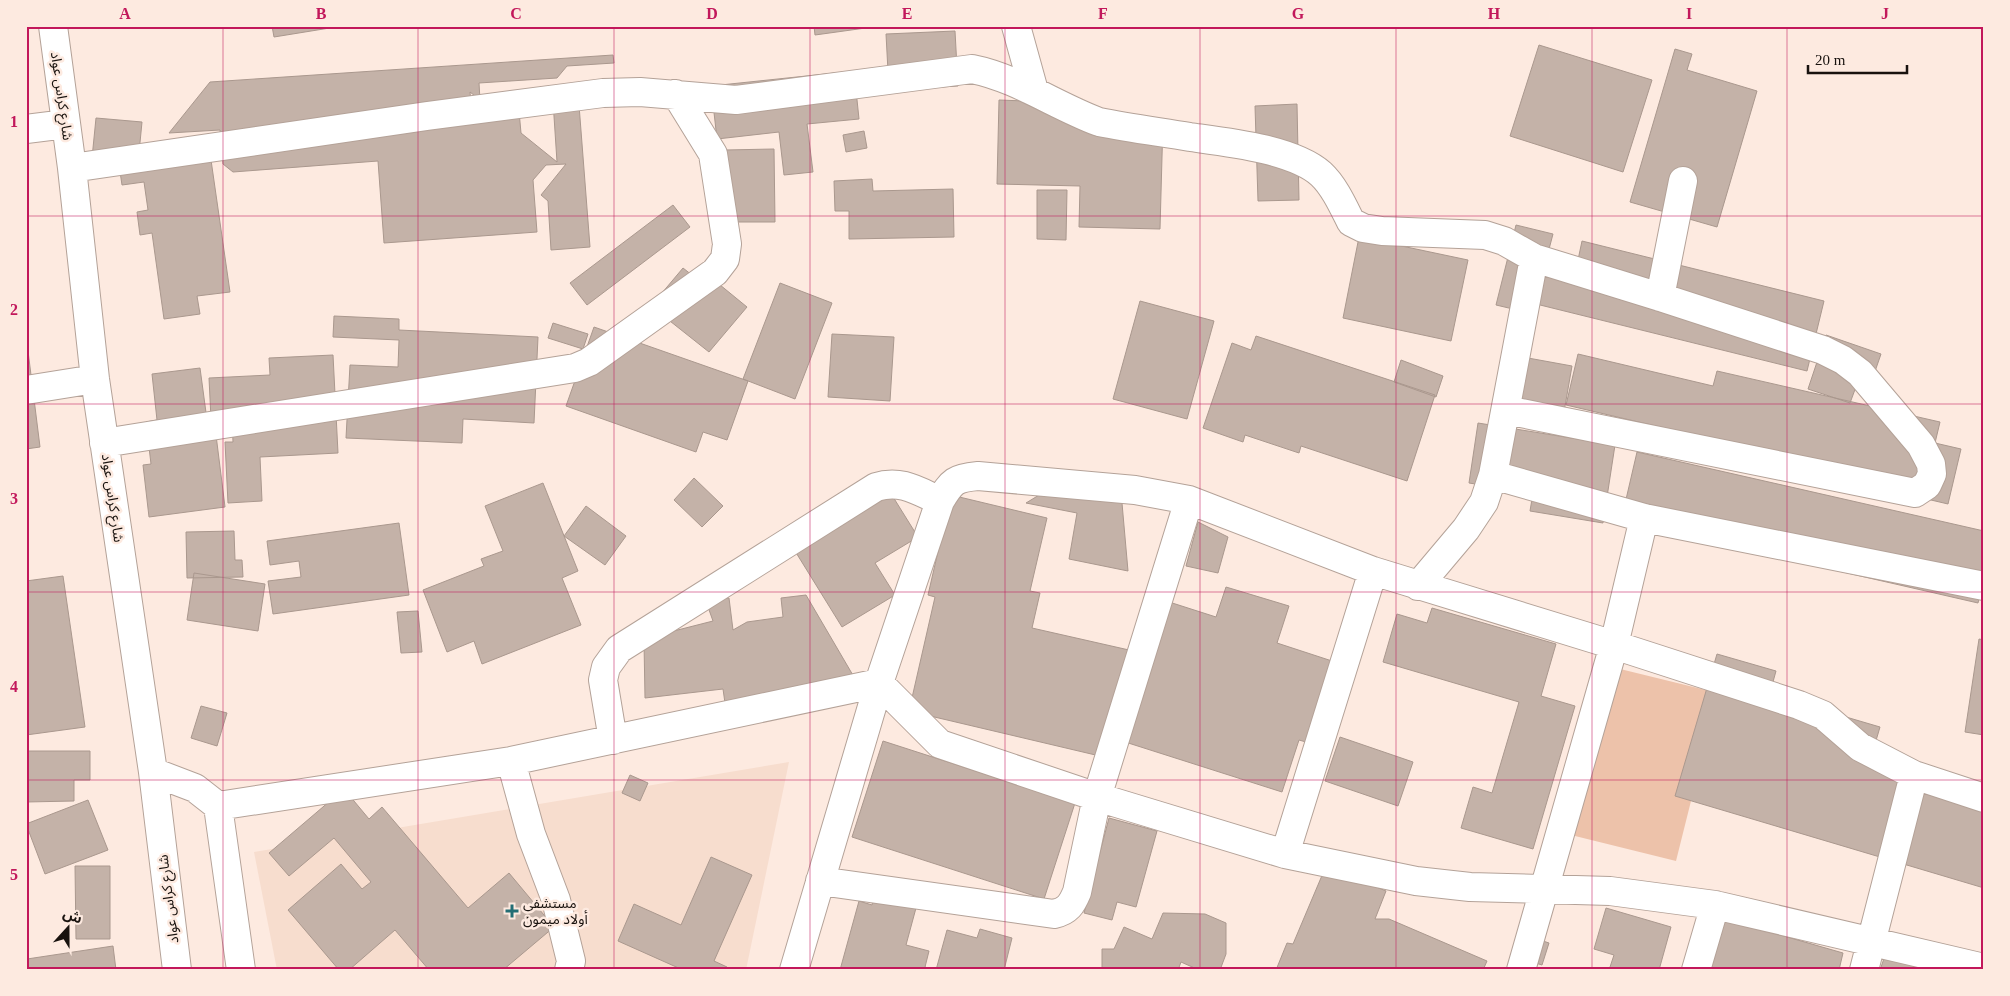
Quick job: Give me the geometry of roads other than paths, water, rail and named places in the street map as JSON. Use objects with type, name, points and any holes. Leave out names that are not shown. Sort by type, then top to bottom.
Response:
[{"type":"street","name":"شارع كراس عواد","points":[[53,26],[72,168],[95,379],[153,772],[177,970]]},
{"type":"street","points":[[1016,26],[1034,91]]},
{"type":"street","points":[[72,168],[427,116],[603,93],[640,92],[736,100],[972,69],[991,73],[1034,91],[1076,114],[1099,122],[1255,146],[1297,161],[1320,174],[1342,202],[1350,222],[1363,228],[1382,231],[1485,235],[1504,241],[1534,258],[1660,296],[1823,350],[1843,360],[1860,373],[1921,446],[1931,464],[1932,474],[1927,485],[1916,493],[1506,410]]},
{"type":"street","points":[[104,443],[576,368],[589,362],[715,272],[725,259],[728,244],[713,154],[676,94]]},
{"type":"street","points":[[26,129],[66,124]]},
{"type":"street","points":[[1660,296],[1683,181]]},
{"type":"street","points":[[1418,586],[1466,529],[1484,502],[1493,475],[1534,258]]},
{"type":"street","points":[[26,390],[95,379]]},
{"type":"street","points":[[1493,475],[1644,518],[1984,586]]},
{"type":"street","points":[[794,970],[878,683],[940,501],[950,485],[960,477],[978,476],[1134,490],[1189,500],[1372,571],[1614,645],[1798,705],[1823,715],[1860,747],[1914,775],[1984,798]]},
{"type":"street","points":[[613,740],[603,680],[606,666],[619,648],[876,487],[889,483],[901,484],[940,501]]},
{"type":"street","points":[[820,881],[1054,914],[1064,912],[1072,904],[1077,892],[1097,797],[1189,500]]},
{"type":"street","points":[[1521,970],[1614,645],[1644,518]]},
{"type":"street","points":[[1285,854],[1372,571]]},
{"type":"street","points":[[218,806],[511,761],[878,683]]},
{"type":"street","points":[[878,683],[940,744],[1097,797],[1285,854],[1416,881],[1470,887],[1543,888],[1651,895],[1715,905],[1984,968]]},
{"type":"street","points":[[511,761],[531,834],[556,900],[571,961],[569,970]]},
{"type":"street","points":[[153,772],[195,788],[218,806],[242,970]]},
{"type":"street","points":[[1864,970],[1914,775]]},
{"type":"street","points":[[1696,970],[1715,905]]},
{"type":"place","name":"مستشفى أولاد ميمون","points":[[512,911]]}]
